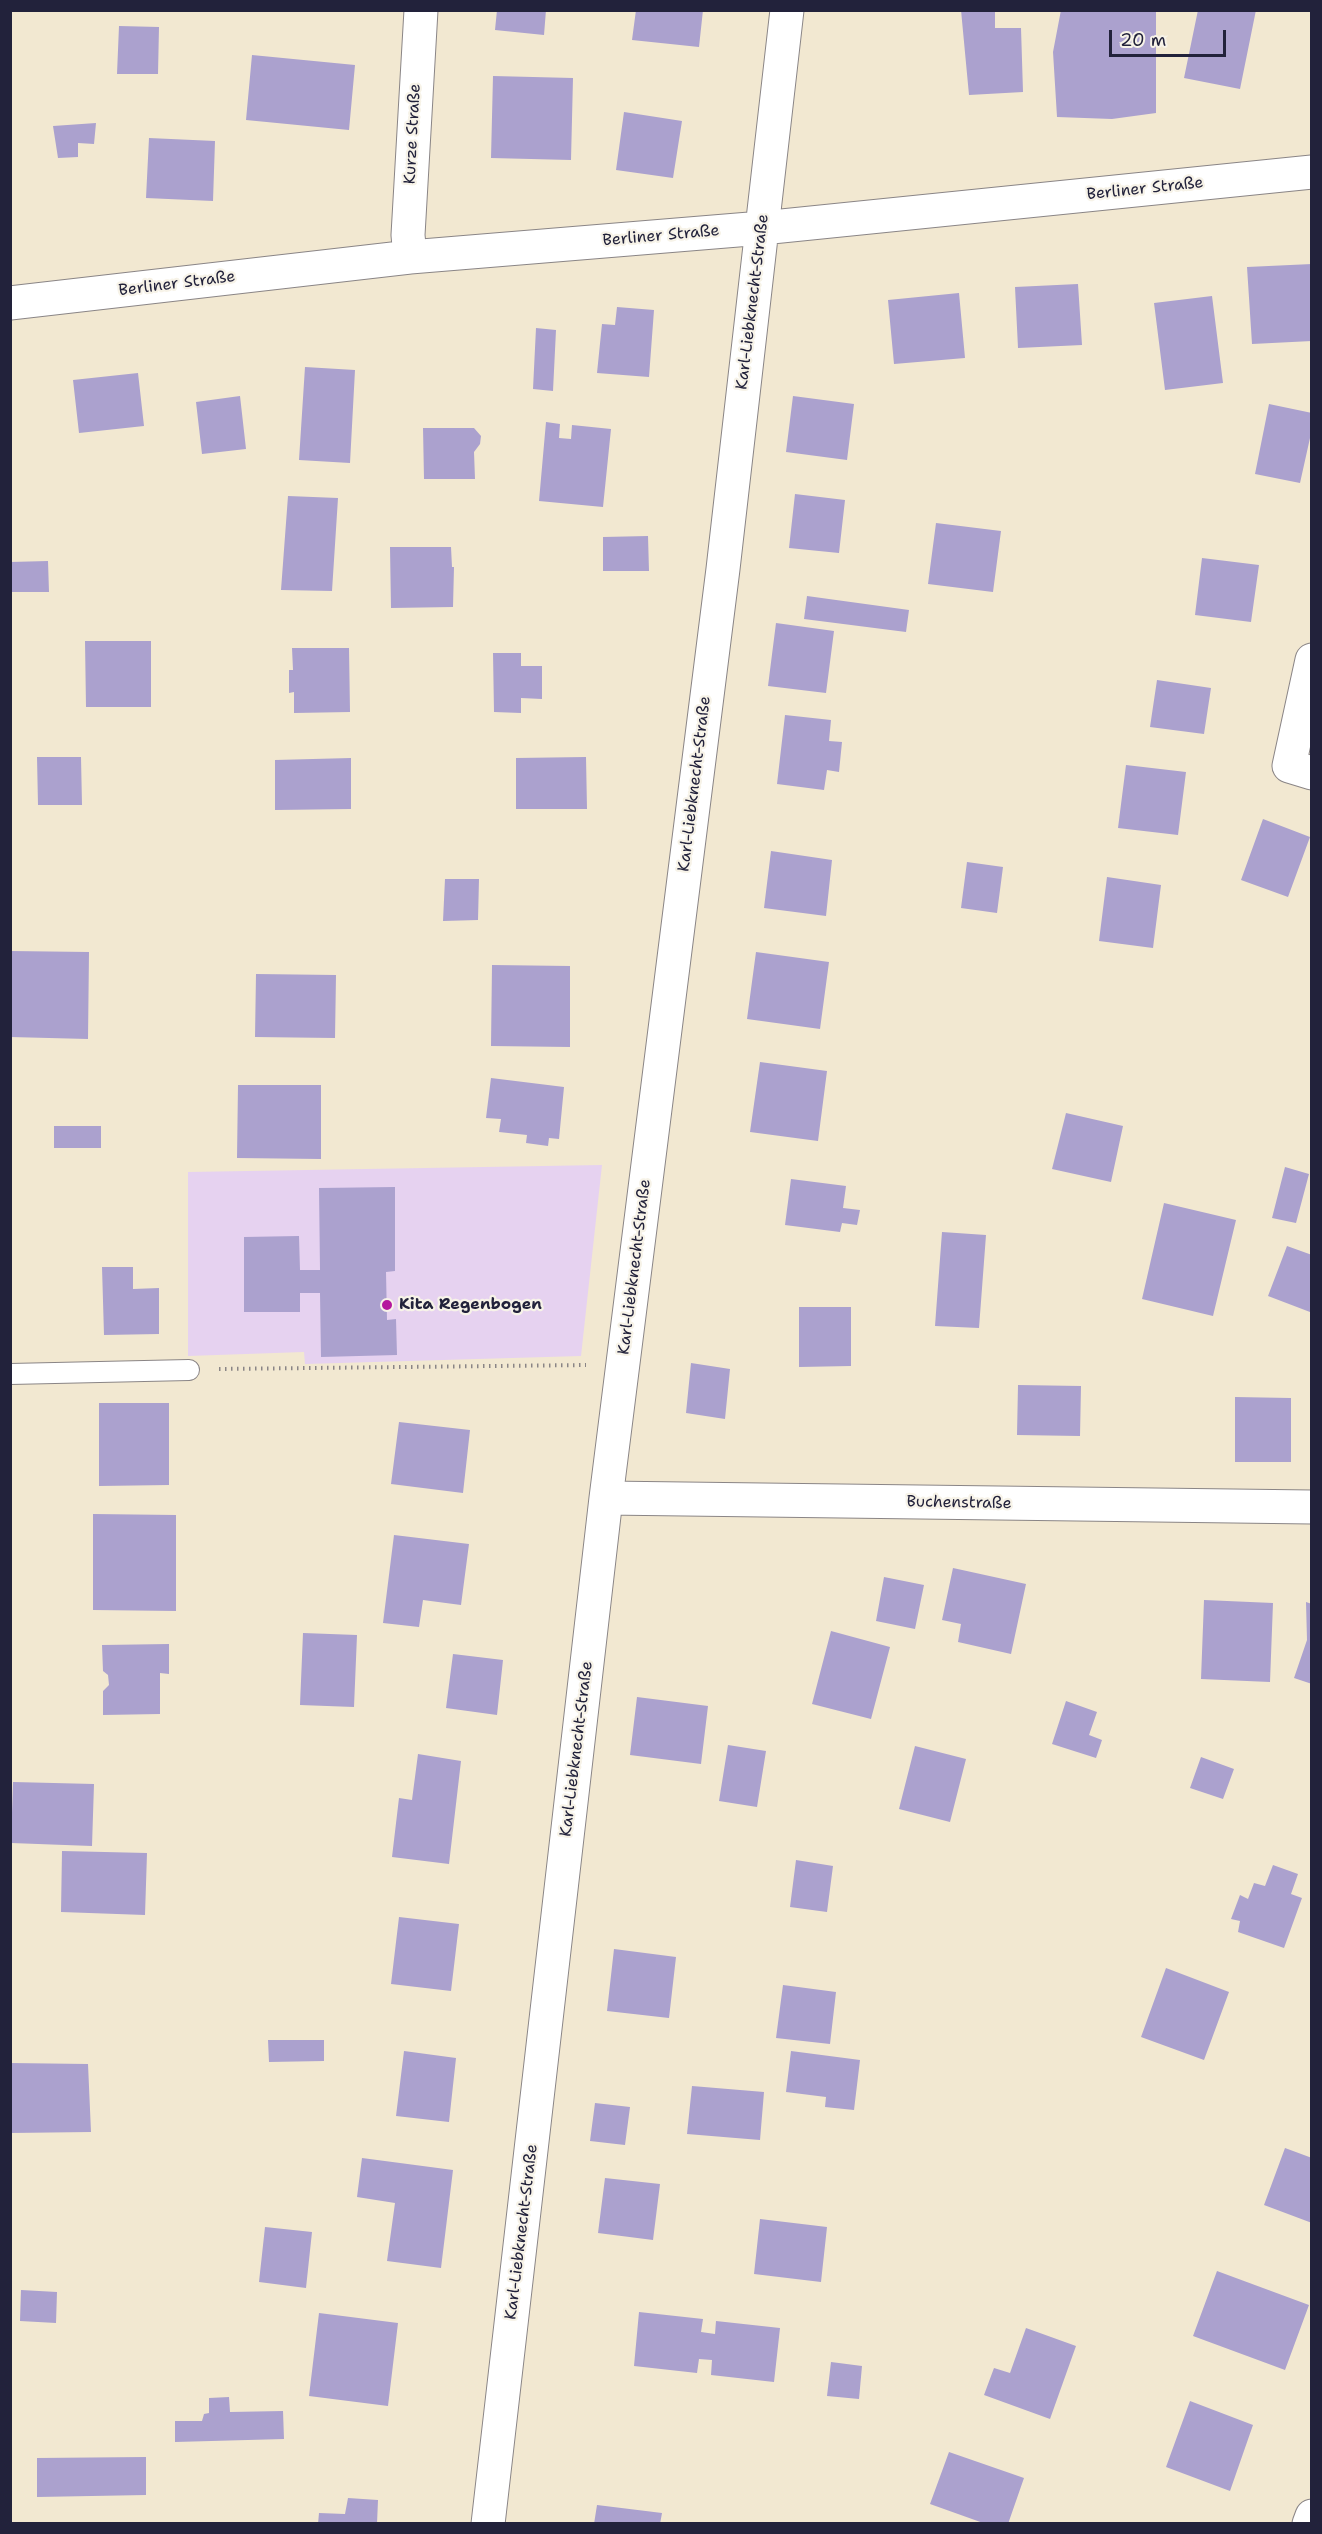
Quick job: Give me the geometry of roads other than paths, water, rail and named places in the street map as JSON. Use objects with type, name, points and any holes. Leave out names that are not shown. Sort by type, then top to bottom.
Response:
[{"type":"street","name":"Kurze Straße","points":[[410,257],[408,235],[421,10]]},
{"type":"street","name":"Karl-Liebknecht-Straße","points":[[488,2523],[606,1498],[723,569],[787,10]]},
{"type":"street","name":"Berliner Straße","points":[[10,303],[410,257],[762,228],[1311,172]]},
{"type":"street","points":[[1311,660],[1289,766],[1311,773]]},
{"type":"street","name":"Buchenstraße","points":[[606,1498],[1311,1507]]},
{"type":"street","points":[[1309,2523],[1311,2516]]},
{"type":"lane","points":[[10,1374],[189,1370]]},
{"type":"place","name":"Kita Regenbogen","points":[[387,1305]]}]
